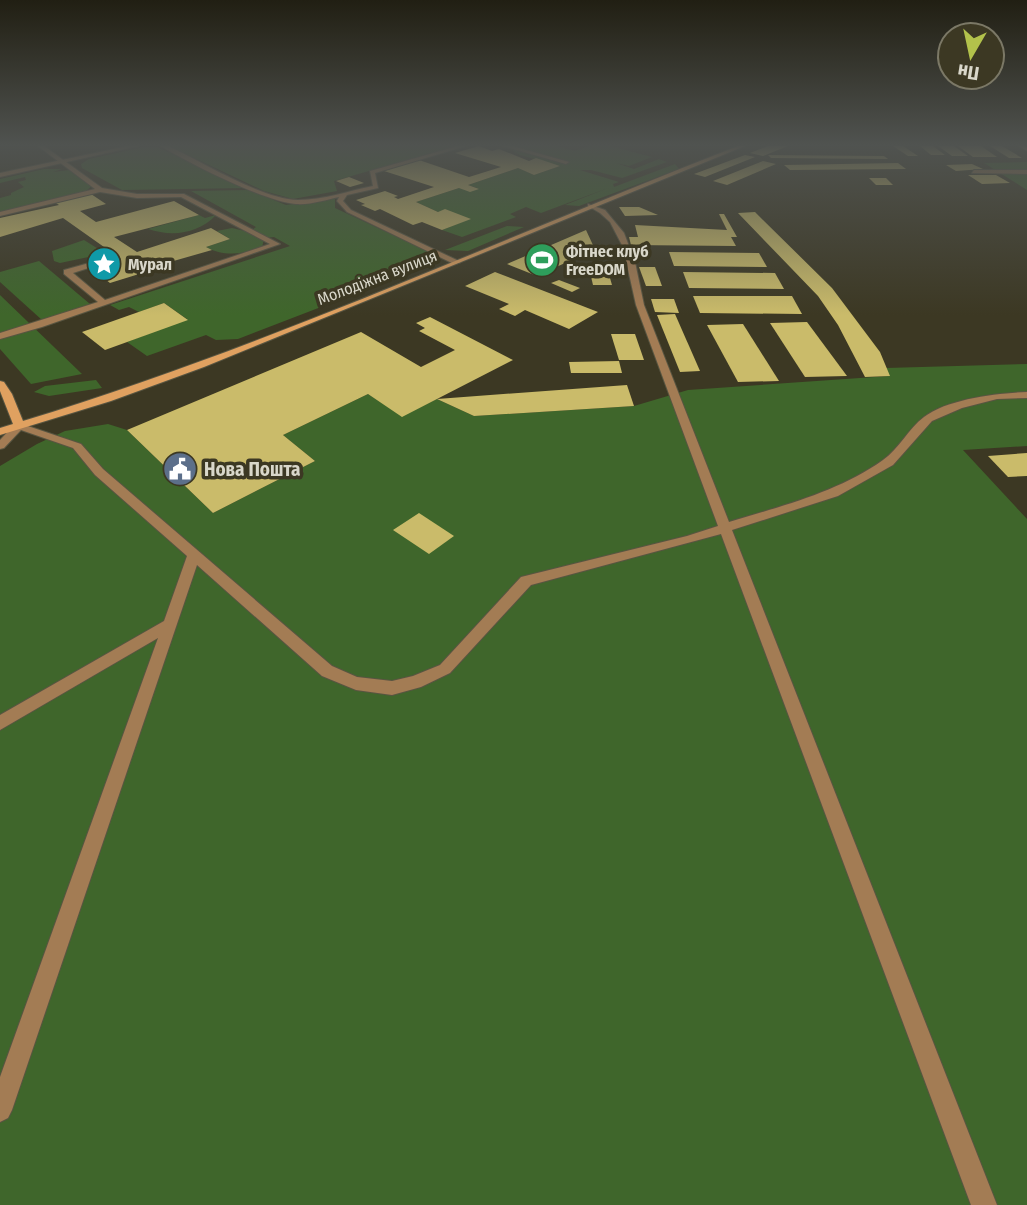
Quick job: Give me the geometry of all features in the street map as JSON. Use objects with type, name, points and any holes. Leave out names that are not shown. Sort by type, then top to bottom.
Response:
[{"type":"street","points":[[0,214],[49,202]]},
{"type":"street","points":[[0,336],[276,244],[196,202]]},
{"type":"street","points":[[341,202],[349,211],[457,262]]},
{"type":"street","name":"Молодіжна вулиця","points":[[0,433],[120,394],[457,262],[597,202]]},
{"type":"street","points":[[590,205],[603,209],[617,225],[640,305],[984,1205]]},
{"type":"street","points":[[104,260],[67,271],[104,303]]},
{"type":"street","points":[[0,384],[7,394],[19,426]]},
{"type":"street","points":[[19,426],[77,446],[99,472],[327,671],[356,683],[392,688],[445,670],[526,581],[726,529],[756,516],[834,493],[889,462],[928,419],[958,406],[997,396],[1027,395]]},
{"type":"street","points":[[0,446],[19,426]]},
{"type":"street","points":[[0,1110],[194,555]]},
{"type":"street","points":[[0,723],[170,624]]},
{"type":"green space","points":[[0,202],[40,202],[0,212]]},
{"type":"green space","points":[[211,202],[279,202],[286,205],[335,202],[335,208],[438,256],[438,262],[238,339],[216,340],[206,335],[147,356],[127,342],[187,319],[164,303],[139,312],[129,307],[119,310],[110,305],[290,246],[274,237],[264,238],[262,248],[241,253],[219,252],[206,247],[230,239],[217,231],[232,228],[249,232],[256,227]]},
{"type":"green space","points":[[417,202],[570,202],[541,213],[526,207],[510,214],[516,217],[462,237],[442,230],[469,219],[438,212]]},
{"type":"green space","points":[[572,202],[589,202],[579,206],[565,205]]},
{"type":"green space","points":[[199,215],[205,218],[216,215],[201,226],[184,232],[166,233],[148,229]]},
{"type":"green space","points":[[507,226],[524,227],[468,251],[445,250]]},
{"type":"green space","points":[[84,240],[100,250],[98,255],[60,263],[54,261],[52,251]]},
{"type":"green space","points":[[39,261],[90,304],[42,320],[0,282],[0,272]]},
{"type":"green space","points":[[0,295],[82,374],[31,384],[0,349]]},
{"type":"green space","points":[[1027,364],[1027,446],[963,450],[1027,519],[1027,1205],[0,1205],[0,466],[65,431],[108,424],[127,430],[213,513],[315,461],[283,435],[368,394],[402,416],[437,399],[474,416],[634,406],[688,390],[889,376],[886,368]]},
{"type":"green space","points":[[96,380],[102,388],[49,396],[34,392],[45,386]]},
{"type":"building","points":[[103,202],[106,204],[80,211],[96,222],[169,202],[176,202],[199,215],[114,237],[137,252],[211,228],[230,239],[206,247],[212,250],[149,268],[152,270],[110,283],[91,268],[121,259],[63,218],[0,237],[0,218],[59,205],[56,203]]},
{"type":"building","points":[[361,202],[417,202],[438,212],[445,209],[471,219],[442,230],[422,222],[413,225],[380,209],[375,211],[361,205],[365,204]]},
{"type":"building","points":[[619,207],[639,207],[658,215],[625,216]]},
{"type":"building","points":[[755,212],[832,288],[880,352],[890,376],[865,377],[838,325],[818,296],[738,213]]},
{"type":"building","points":[[719,214],[724,214],[737,237],[731,237],[736,246],[631,245],[629,237],[638,237],[635,225],[727,230]]},
{"type":"building","points":[[586,230],[598,256],[591,259],[580,256],[537,276],[507,264]]},
{"type":"building","points":[[669,252],[759,253],[767,267],[674,266]]},
{"type":"building","points":[[588,264],[606,264],[612,285],[593,285]]},
{"type":"building","points":[[639,267],[655,267],[662,286],[646,286]]},
{"type":"building","points":[[495,272],[598,312],[569,329],[525,310],[515,316],[499,309],[509,304],[465,286]]},
{"type":"building","points":[[683,272],[775,273],[784,289],[689,288]]},
{"type":"building","points":[[559,280],[580,288],[572,292],[551,283]]},
{"type":"building","points":[[693,296],[792,296],[802,314],[700,313]]},
{"type":"building","points":[[651,299],[674,299],[679,313],[655,312]]},
{"type":"building","points":[[164,303],[188,320],[105,350],[82,332]]},
{"type":"building","points":[[675,314],[700,371],[680,372],[657,315]]},
{"type":"building","points":[[430,317],[513,360],[402,417],[368,394],[283,435],[315,461],[213,513],[127,430],[361,332],[421,367],[455,350],[419,331],[425,328],[416,323]]},
{"type":"building","points":[[807,322],[847,376],[805,377],[770,323]]},
{"type":"building","points":[[743,324],[779,381],[738,382],[707,325]]},
{"type":"building","points":[[611,334],[635,334],[644,360],[619,360]]},
{"type":"building","points":[[619,361],[622,373],[571,373],[569,362]]},
{"type":"building","points":[[627,385],[634,406],[474,416],[437,399]]},
{"type":"building","points":[[1027,453],[1027,476],[1008,477],[988,456]]},
{"type":"building","points":[[419,513],[454,536],[429,554],[393,530]]},
{"type":"place","name":"Фітнес клуб FreeDOM","points":[[542,260]]},
{"type":"place","name":"Мурал","points":[[104,264]]},
{"type":"place","name":"Нова Пошта","points":[[180,469]]}]
